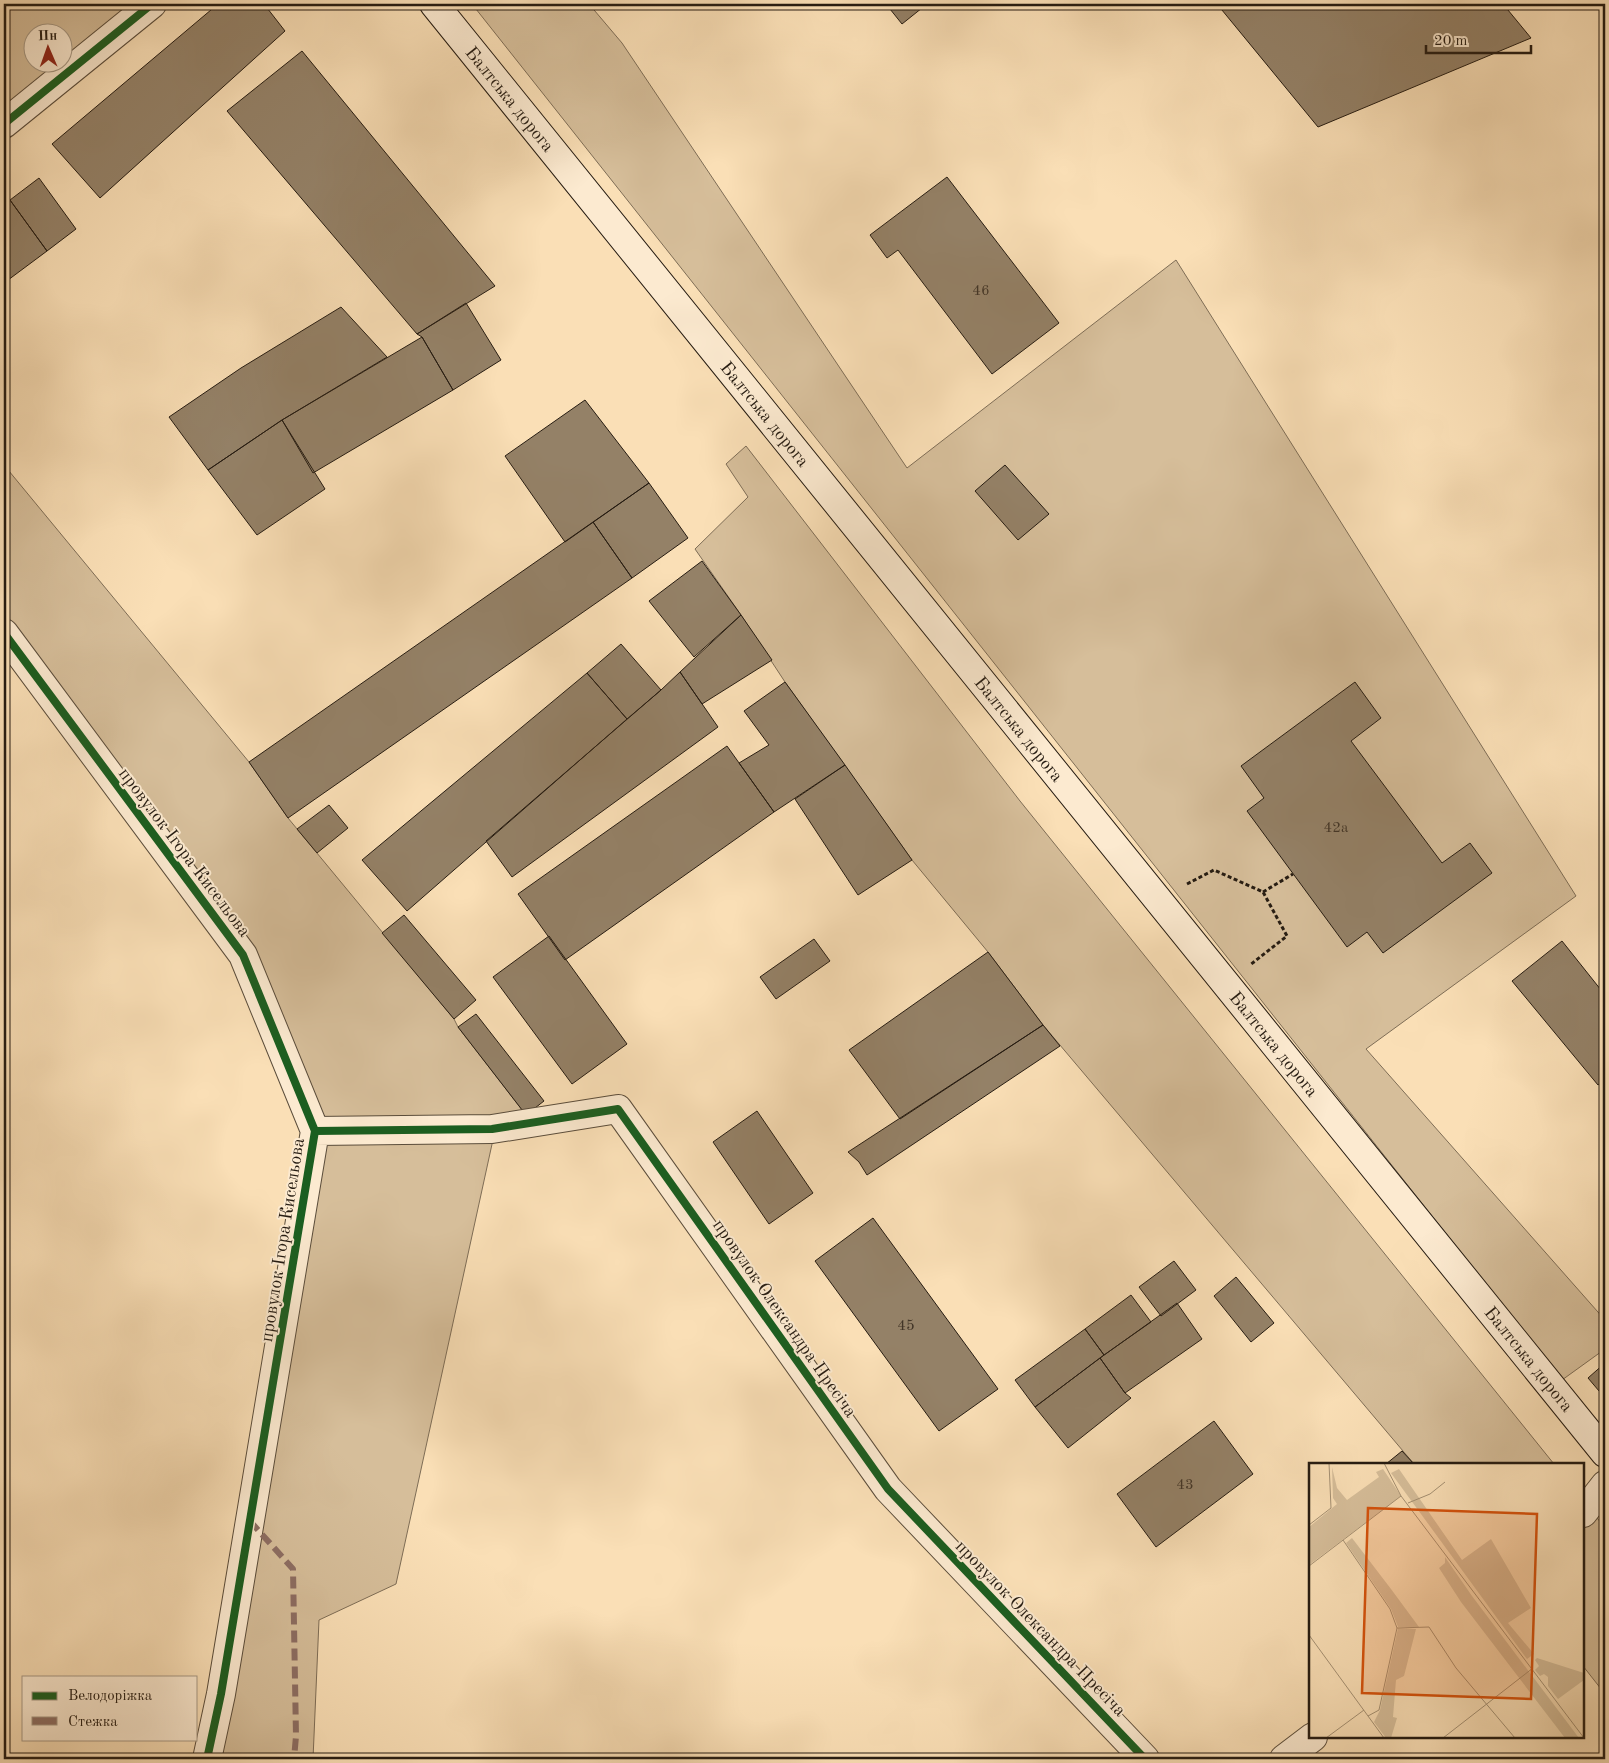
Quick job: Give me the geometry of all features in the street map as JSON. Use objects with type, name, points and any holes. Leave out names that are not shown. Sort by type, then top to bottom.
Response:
[{"type":"street","points":[[4,124],[152,4]]},
{"type":"street","name":"Балтська дорога","points":[[434,4],[1605,1453]]},
{"type":"street","name":"провулок Ігора Кисельова","points":[[4,632],[243,955],[315,1131],[221,1694],[207,1759]]},
{"type":"street","name":"провулок Олександра Пресіча","points":[[315,1131],[492,1129],[618,1109],[888,1489],[1145,1759]]},
{"type":"street","points":[[1584,1512],[1605,1485]]},
{"type":"street","points":[[1284,1759],[1312,1738]]},
{"type":"path","points":[[1158,900],[1214,870],[1263,892],[1286,936],[1226,984]]},
{"type":"path","points":[[1263,892],[1293,874]]},
{"type":"shaded area","points":[[4,4],[153,4],[72,69],[72,22],[22,22],[22,72],[69,72],[4,124]]},
{"type":"shaded area","points":[[472,4],[589,4],[622,43],[907,468],[1176,260],[1576,896],[1366,1049],[1605,1320],[1605,1349],[1562,1380]]},
{"type":"shaded area","points":[[746,446],[1020,801],[1553,1463],[1413,1463],[1043,1025],[988,952],[912,860],[785,682],[695,549],[748,497],[726,464]]},
{"type":"shaded area","points":[[4,465],[249,762],[288,818],[454,1019],[458,1027],[526,1115],[324,1122],[255,953],[4,631]]},
{"type":"shaded area","points":[[494,1135],[396,1584],[319,1620],[313,1759],[209,1759],[320,1136]]},
{"type":"shaded area","points":[[1584,1501],[1605,1528],[1605,1694],[1584,1667]]},
{"type":"building","points":[[218,4],[264,4],[285,31],[100,198],[52,144]]},
{"type":"building","points":[[886,4],[927,4],[902,24]]},
{"type":"building","points":[[1217,4],[1503,4],[1531,38],[1318,127]]},
{"type":"building","points":[[302,51],[495,286],[417,334],[227,111]]},
{"type":"building","points":[[947,177],[1059,323],[992,374],[898,250],[887,258],[870,235]]},
{"type":"building","points":[[39,178],[76,229],[47,251],[10,200]]},
{"type":"building","points":[[10,200],[47,251],[4,283],[4,205]]},
{"type":"building","points":[[466,303],[501,360],[453,390],[422,337],[417,334]]},
{"type":"building","points":[[341,307],[387,357],[282,420],[208,470],[169,417],[241,368]]},
{"type":"building","points":[[422,337],[453,390],[313,473],[282,420]]},
{"type":"building","points":[[585,400],[649,483],[565,542],[505,456]]},
{"type":"building","points":[[282,420],[325,489],[257,535],[208,470]]},
{"type":"building","points":[[1005,465],[1049,514],[1018,540],[975,491]]},
{"type":"building","points":[[649,483],[688,538],[632,578],[593,522]]},
{"type":"building","points":[[593,522],[632,578],[288,818],[249,762]]},
{"type":"building","points":[[702,561],[741,615],[694,657],[649,601]]},
{"type":"building","points":[[741,615],[772,660],[702,704],[680,672]]},
{"type":"building","points":[[621,644],[661,690],[627,719],[587,673]]},
{"type":"building","points":[[680,672],[718,727],[512,877],[486,841]]},
{"type":"building","points":[[587,673],[627,719],[407,911],[362,860]]},
{"type":"building","points":[[785,682],[845,765],[774,812],[739,763],[769,745],[744,711]]},
{"type":"building","points":[[1355,682],[1381,718],[1351,741],[1442,863],[1470,843],[1492,873],[1383,953],[1367,932],[1347,947],[1247,811],[1264,798],[1241,766]]},
{"type":"building","points":[[727,746],[774,812],[565,960],[518,894]]},
{"type":"building","points":[[845,765],[912,860],[858,895],[795,799]]},
{"type":"building","points":[[329,805],[348,828],[317,853],[297,829]]},
{"type":"building","points":[[404,915],[476,1000],[454,1019],[382,933]]},
{"type":"building","points":[[549,936],[627,1044],[572,1084],[493,977]]},
{"type":"building","points":[[814,939],[830,961],[776,999],[760,977]]},
{"type":"building","points":[[1562,941],[1605,995],[1605,1080],[1598,1085],[1512,981]]},
{"type":"building","points":[[988,952],[1043,1025],[900,1119],[849,1050]]},
{"type":"building","points":[[476,1014],[544,1101],[526,1115],[458,1027]]},
{"type":"building","points":[[1043,1025],[1060,1046],[867,1175],[859,1162],[848,1152]]},
{"type":"building","points":[[757,1111],[813,1193],[769,1224],[713,1142]]},
{"type":"building","points":[[873,1218],[998,1389],[939,1431],[815,1261]]},
{"type":"building","points":[[1174,1261],[1196,1290],[1161,1316],[1139,1287]]},
{"type":"building","points":[[1236,1277],[1274,1323],[1251,1342],[1214,1296]]},
{"type":"building","points":[[1131,1295],[1151,1322],[1104,1355],[1085,1329]]},
{"type":"building","points":[[1177,1303],[1202,1339],[1125,1393],[1100,1358]]},
{"type":"building","points":[[1085,1329],[1104,1355],[1035,1407],[1015,1380]]},
{"type":"building","points":[[1100,1358],[1125,1393],[1131,1398],[1068,1448],[1035,1407]]},
{"type":"building","points":[[1605,1363],[1605,1398],[1588,1378]]},
{"type":"building","points":[[1214,1421],[1253,1474],[1156,1547],[1117,1494]]},
{"type":"building","points":[[1402,1451],[1413,1463],[1387,1463]]},
{"type":"marked path","points":[[250,1521],[293,1569],[296,1736],[294,1759]]},
{"type":"cycle path","points":[[4,124],[152,4]]},
{"type":"cycle path","points":[[4,633],[243,955],[315,1131],[221,1694],[207,1759]]},
{"type":"cycle path","points":[[315,1131],[492,1129],[618,1109],[888,1489],[1145,1759]]}]
